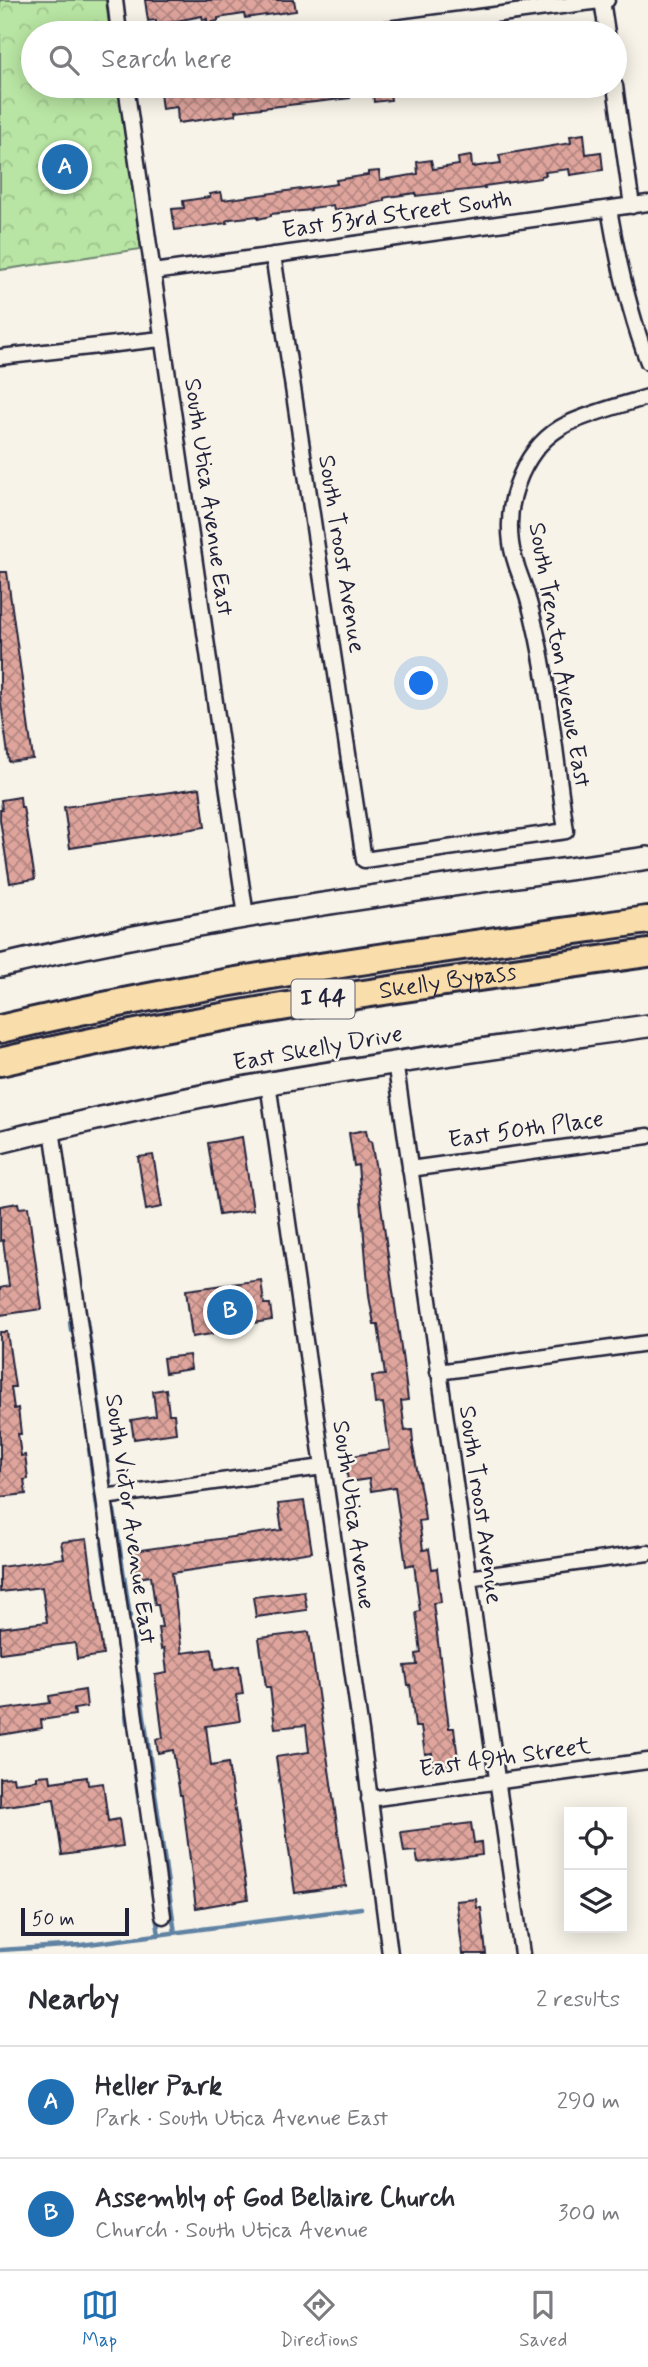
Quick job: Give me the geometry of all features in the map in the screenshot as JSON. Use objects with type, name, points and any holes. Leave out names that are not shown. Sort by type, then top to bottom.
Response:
[{"type":"highway","name":"Skelly Bypass","points":[[0,1029],[192,988],[308,968],[648,920]]},
{"type":"highway","name":"Skelly Bypass","points":[[0,1062],[189,1022],[313,1001],[648,953]]},
{"type":"main road","points":[[0,965],[246,916],[648,858]]},
{"type":"main road","name":"East Skelly Drive","points":[[0,1142],[268,1083],[396,1061],[648,1026]]},
{"type":"street","points":[[115,0],[118,21]]},
{"type":"street","points":[[447,21],[604,0],[606,21]]},
{"type":"street","name":"South Utica Avenue East","points":[[128,98],[246,916]]},
{"type":"street","points":[[617,98],[632,206]]},
{"type":"street","name":"East 53rd Street South","points":[[153,271],[648,203]]},
{"type":"street","points":[[608,209],[633,323],[648,362]]},
{"type":"street","name":"South Troost Avenue","points":[[273,255],[364,860],[566,831]]},
{"type":"street","points":[[0,357],[161,339]]},
{"type":"street","name":"South Trenton Avenue East","points":[[566,831],[538,645],[528,598],[511,545],[510,508],[521,473],[533,455],[555,433],[593,413],[648,397]]},
{"type":"street","name":"South Troost Avenue","points":[[396,1061],[522,1954]]},
{"type":"street","name":"South Utica Avenue","points":[[268,1083],[390,1954]]},
{"type":"street","name":"South Victor Avenue East","points":[[52,1129],[163,1916]]},
{"type":"street","name":"East 50th Place","points":[[410,1169],[648,1136]]},
{"type":"street","points":[[438,1372],[648,1343]]},
{"type":"street","points":[[104,1497],[323,1467]]},
{"type":"street","points":[[468,1578],[648,1553]]},
{"type":"street","name":"East 49th Street","points":[[369,1799],[648,1761]]},
{"type":"green space","points":[[0,0],[106,0],[109,21],[21,21],[21,98],[120,98],[141,249],[0,270]]},
{"type":"building","points":[[145,0],[294,0],[296,11],[245,18],[244,14],[218,18],[218,21],[203,20],[202,16],[176,21],[148,21]]},
{"type":"building","points":[[161,98],[350,98],[235,111],[236,115],[178,123],[177,107],[162,109]]},
{"type":"building","points":[[374,98],[391,98],[391,100],[374,102]]},
{"type":"building","points":[[584,134],[586,154],[601,152],[603,170],[570,175],[569,169],[545,172],[546,175],[541,178],[484,186],[485,188],[416,196],[416,193],[334,210],[333,205],[271,214],[258,219],[258,216],[230,219],[227,223],[175,230],[172,209],[184,208],[183,201],[210,197],[210,194],[221,192],[223,200],[337,184],[336,180],[379,171],[380,180],[418,174],[417,162],[431,160],[433,169],[459,165],[458,158],[471,156],[472,167],[501,163],[499,155],[571,143],[570,136]]},
{"type":"building","points":[[0,572],[7,572],[33,759],[9,762],[0,696]]},
{"type":"building","points":[[200,788],[205,827],[70,848],[64,807]]},
{"type":"building","points":[[20,797],[35,879],[10,883],[0,820],[1,800]]},
{"type":"building","points":[[366,1130],[368,1141],[371,1141],[376,1170],[408,1400],[401,1401],[405,1431],[412,1430],[423,1503],[425,1520],[419,1521],[423,1550],[429,1549],[432,1569],[437,1568],[441,1602],[433,1603],[449,1728],[454,1728],[459,1766],[434,1769],[432,1753],[425,1754],[421,1727],[415,1727],[405,1666],[417,1665],[416,1654],[421,1653],[416,1612],[420,1611],[414,1564],[406,1566],[395,1487],[371,1491],[369,1479],[348,1482],[345,1457],[390,1450],[383,1403],[375,1404],[372,1376],[385,1375],[378,1324],[374,1324],[369,1296],[358,1165],[354,1166],[349,1133]]},
{"type":"building","points":[[242,1137],[253,1210],[219,1215],[208,1143]]},
{"type":"building","points":[[153,1155],[162,1207],[146,1210],[138,1157]]},
{"type":"building","points":[[18,1203],[19,1208],[28,1207],[42,1309],[0,1315],[0,1288],[9,1286],[3,1240],[0,1241],[0,1206]]},
{"type":"building","points":[[261,1280],[264,1304],[270,1304],[272,1320],[212,1330],[212,1334],[192,1337],[186,1290]]},
{"type":"building","points":[[0,1332],[7,1332],[15,1387],[11,1387],[14,1409],[18,1408],[21,1456],[25,1455],[28,1479],[24,1480],[26,1494],[0,1497]]},
{"type":"building","points":[[189,1355],[191,1369],[165,1373],[163,1358]]},
{"type":"building","points":[[166,1389],[169,1414],[174,1414],[176,1433],[134,1439],[131,1420],[156,1416],[153,1391]]},
{"type":"building","points":[[304,1501],[312,1552],[172,1573],[182,1653],[212,1649],[215,1670],[239,1666],[243,1694],[236,1695],[240,1721],[206,1726],[211,1766],[228,1763],[248,1899],[196,1908],[182,1795],[173,1750],[158,1753],[156,1739],[163,1738],[155,1675],[167,1673],[158,1628],[162,1627],[158,1605],[155,1605],[151,1576],[137,1578],[133,1551],[282,1530],[278,1504]]},
{"type":"building","points":[[87,1539],[103,1655],[77,1659],[75,1643],[0,1653],[0,1628],[47,1622],[42,1587],[0,1592],[0,1567],[64,1558],[61,1542]]},
{"type":"building","points":[[304,1591],[307,1610],[256,1617],[253,1597]]},
{"type":"building","points":[[309,1632],[346,1886],[295,1893],[276,1757],[309,1752],[306,1725],[275,1728],[270,1687],[266,1687],[259,1638]]},
{"type":"building","points":[[85,1690],[87,1707],[74,1709],[75,1715],[41,1720],[42,1728],[0,1735],[0,1710],[50,1703],[49,1696]]},
{"type":"building","points":[[50,1775],[51,1782],[87,1777],[88,1785],[103,1783],[108,1821],[119,1819],[123,1846],[62,1855],[54,1799],[0,1807],[0,1778],[13,1777],[14,1783]]},
{"type":"building","points":[[471,1823],[474,1843],[481,1842],[482,1855],[418,1863],[416,1851],[404,1852],[401,1832]]},
{"type":"building","points":[[476,1899],[477,1908],[481,1908],[486,1954],[463,1954],[456,1901]]},
{"type":"waterway","points":[[87,1321],[110,1481]]},
{"type":"waterway","points":[[70,1322],[71,1330]]},
{"type":"waterway","points":[[76,1352],[87,1431]]},
{"type":"waterway","points":[[89,1449],[98,1514]]},
{"type":"waterway","points":[[114,1510],[130,1616]]},
{"type":"waterway","points":[[102,1543],[118,1648]]},
{"type":"waterway","points":[[131,1628],[136,1662]]},
{"type":"waterway","points":[[121,1673],[127,1723]]},
{"type":"waterway","points":[[138,1674],[175,1933]]},
{"type":"waterway","points":[[133,1758],[139,1803]]},
{"type":"waterway","points":[[142,1820],[149,1867]]},
{"type":"waterway","points":[[0,1950],[81,1945],[361,1908]]},
{"type":"waterway","points":[[156,1916],[159,1935]]},
{"type":"place","name":"Heller Park","points":[[65,167]]},
{"type":"place","name":"Assembly of God Bellaire Church","points":[[230,1312]]}]
